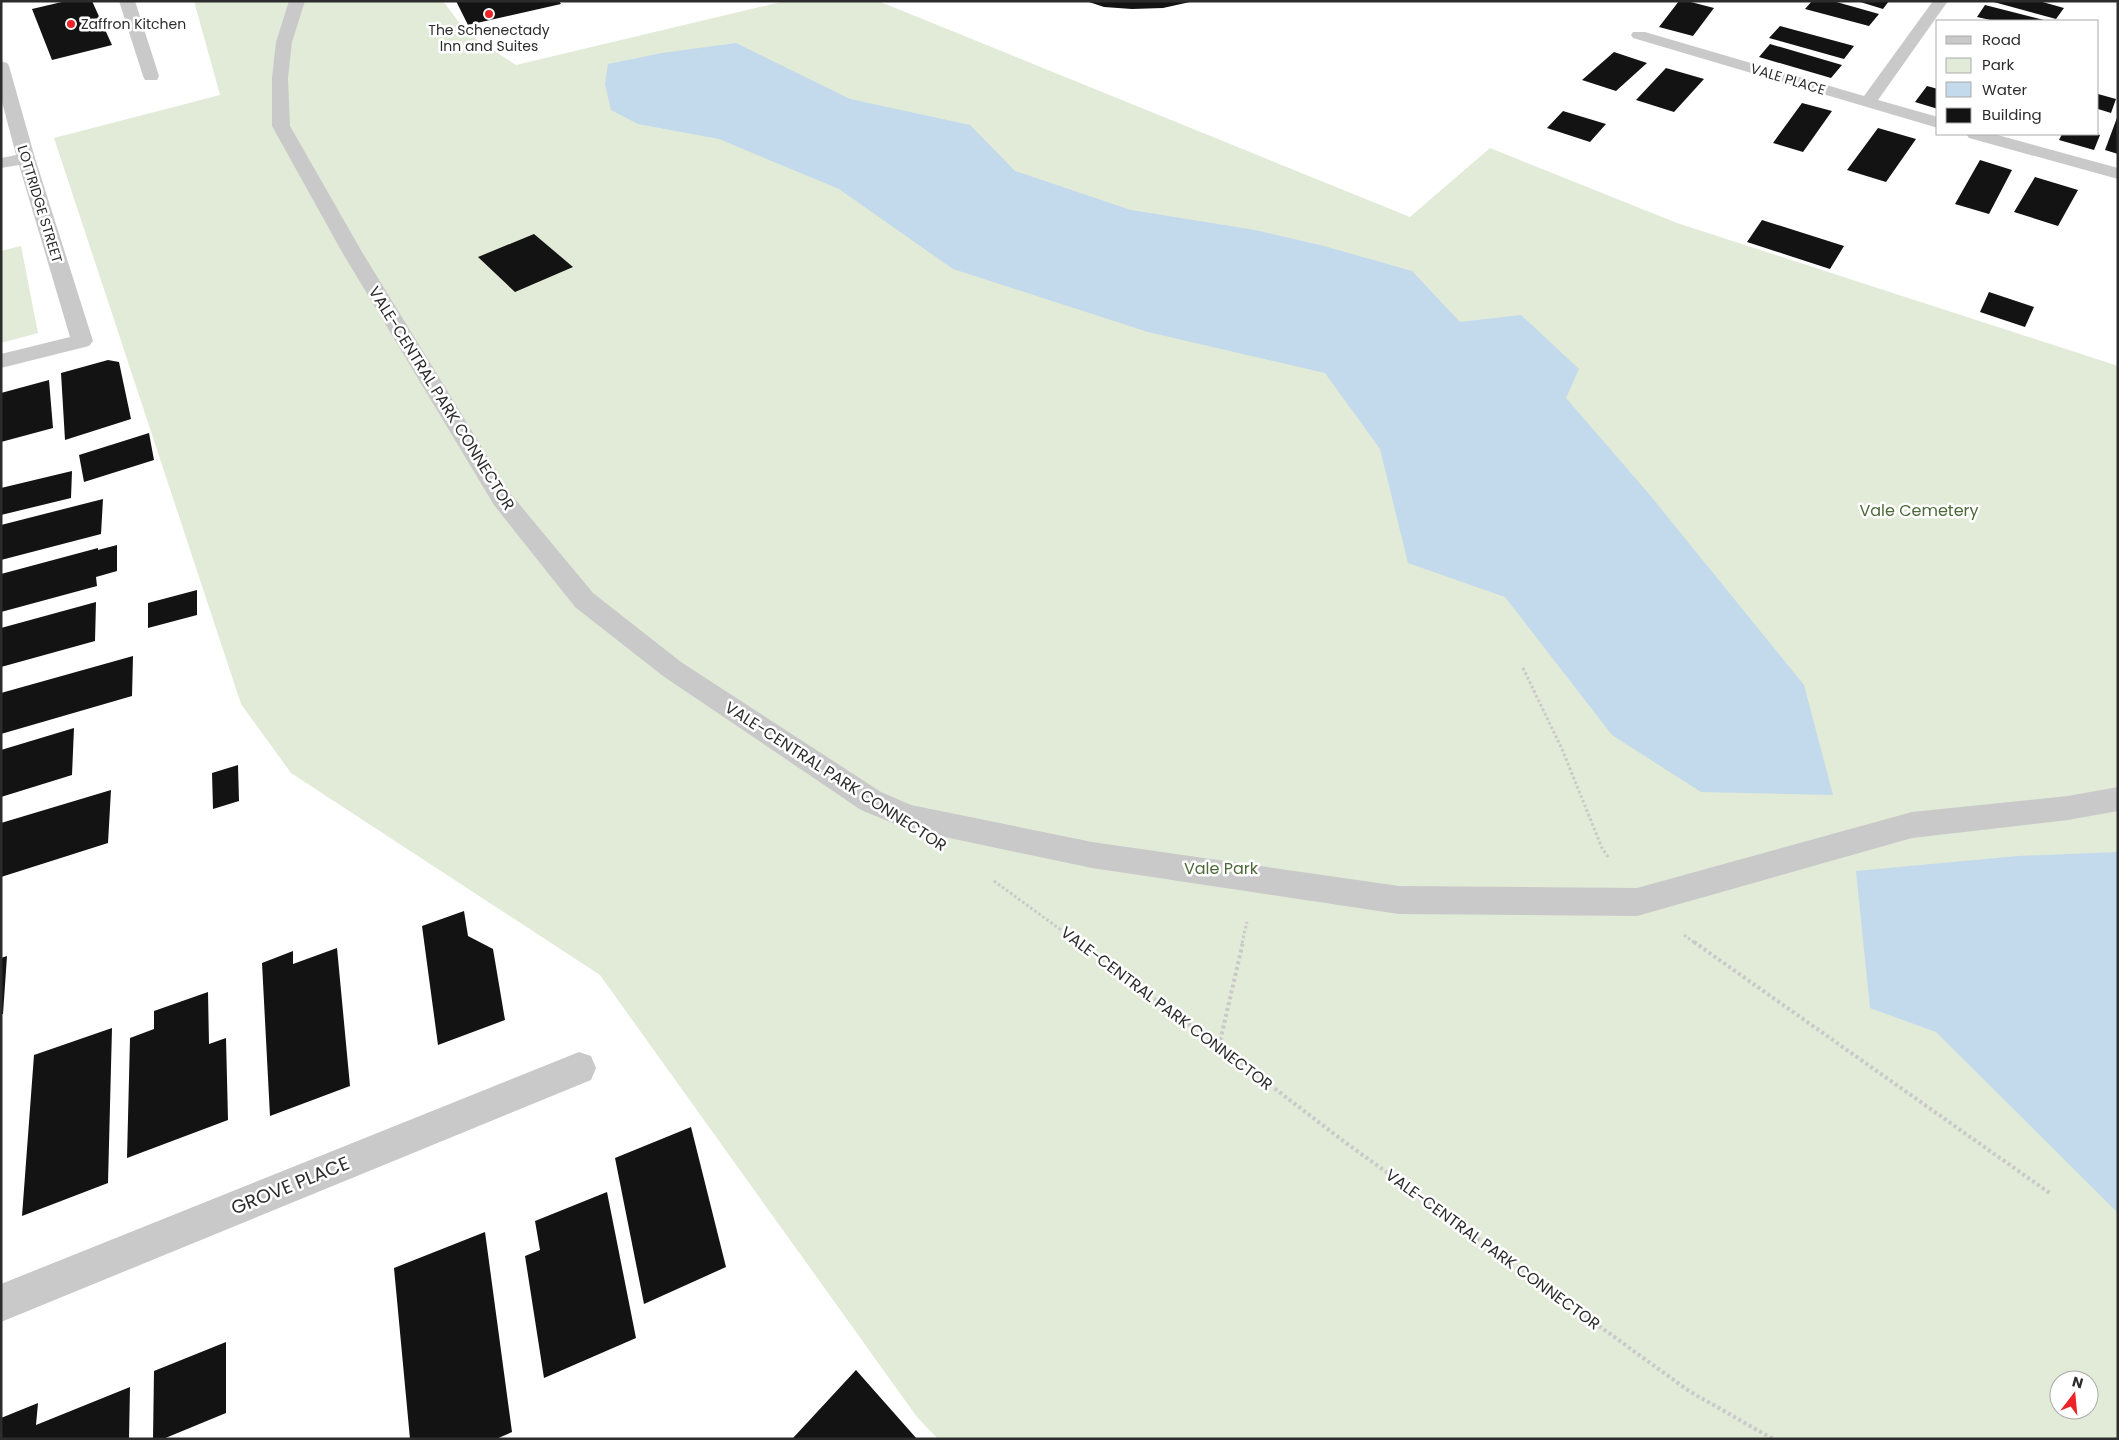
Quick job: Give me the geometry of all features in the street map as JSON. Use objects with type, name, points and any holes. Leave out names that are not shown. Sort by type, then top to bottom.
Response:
[{"type":"street","points":[[127,1],[151,76]]},
{"type":"street","name":"VALE-CENTRAL PARK CONNECTOR","points":[[297,1],[284,42],[280,78],[281,126],[352,252],[502,498],[584,600],[672,669],[870,801],[907,817],[1092,855],[1399,900],[1637,902],[1912,825],[2068,808],[2118,799]]},
{"type":"street","points":[[1867,103],[1941,1]]},
{"type":"street","name":"VALE PLACE","points":[[1639,35],[1936,122]]},
{"type":"street","name":"LOTTRIDGE STREET","points":[[1,66],[26,158],[82,341],[1,361]]},
{"type":"street","points":[[1979,135],[2118,174]]},
{"type":"street","points":[[1,163],[26,158]]},
{"type":"street","name":"GROVE PLACE","points":[[1,1303],[579,1068]]},
{"type":"path","points":[[1523,668],[1562,749],[1602,848],[1637,902],[2051,1194]]},
{"type":"path","name":"VALE-CENTRAL PARK CONNECTOR","points":[[986,875],[1219,1046],[1346,1143],[1689,1391],[1772,1439]]},
{"type":"path","points":[[1219,1046],[1257,880]]},
{"type":"green space","name":"Vale Park","points":[[194,1],[443,1],[467,33],[516,65],[785,1],[878,1],[1410,217],[1490,148],[1677,223],[2118,366],[2118,1439],[938,1439],[917,1417],[600,975],[291,773],[241,704],[54,138],[220,95]]},
{"type":"green space","points":[[21,246],[38,333],[1,343],[1,251]]},
{"type":"water","points":[[736,43],[850,99],[970,125],[1015,171],[1131,210],[1255,230],[1324,246],[1412,271],[1460,322],[1521,315],[1579,369],[1566,398],[1649,494],[1804,685],[1833,795],[1701,792],[1612,735],[1505,597],[1408,563],[1380,449],[1325,373],[1148,332],[953,269],[839,189],[719,139],[638,124],[611,110],[605,84],[608,64],[662,53]]},
{"type":"water","points":[[2118,852],[2118,1213],[1936,1032],[1870,1008],[1856,871],[2018,856]]},
{"type":"building","points":[[66,1],[92,1],[112,45],[52,60],[32,9]]},
{"type":"building","name":"The Schenectady Inn and Suites","points":[[456,1],[559,1],[561,4],[468,25]]},
{"type":"building","points":[[1086,1],[1190,2],[1163,8],[1132,9],[1104,7]]},
{"type":"building","points":[[1679,1],[1687,1],[1714,8],[1693,36],[1659,27]]},
{"type":"building","points":[[1812,1],[1833,1],[1879,14],[1869,26],[1805,9]]},
{"type":"building","points":[[1857,1],[1889,1],[1883,9]]},
{"type":"building","points":[[1990,1],[2039,1],[2064,8],[2056,19]]},
{"type":"building","points":[[1985,5],[2044,20],[1990,20],[1977,17]]},
{"type":"building","points":[[1780,26],[1854,46],[1844,59],[1769,38]]},
{"type":"building","points":[[1770,44],[1842,65],[1831,78],[1759,57]]},
{"type":"building","points":[[1614,52],[1647,63],[1616,91],[1582,80]]},
{"type":"building","points":[[1666,68],[1704,79],[1674,112],[1636,100]]},
{"type":"building","points":[[1927,86],[1936,88],[1936,108],[1915,102]]},
{"type":"building","points":[[2099,94],[2116,99],[2111,113],[2099,109]]},
{"type":"building","points":[[1802,103],[1832,111],[1803,152],[1773,143]]},
{"type":"building","points":[[1563,111],[1606,124],[1590,142],[1547,128]]},
{"type":"building","points":[[2118,115],[2118,154],[2105,150]]},
{"type":"building","points":[[1878,128],[1916,139],[1886,182],[1847,170]]},
{"type":"building","points":[[2062,135],[2100,135],[2094,150],[2059,140]]},
{"type":"building","points":[[1980,160],[2012,170],[1989,214],[1955,204]]},
{"type":"building","points":[[2035,177],[2078,190],[2058,226],[2014,212]]},
{"type":"building","points":[[1762,220],[1844,246],[1830,269],[1747,242]]},
{"type":"building","points":[[534,234],[573,267],[515,292],[478,257]]},
{"type":"building","points":[[1989,292],[2034,307],[2025,327],[1980,312]]},
{"type":"building","points":[[108,360],[119,362],[131,419],[65,440],[61,373]]},
{"type":"building","points":[[49,380],[53,428],[1,442],[1,393]]},
{"type":"building","points":[[149,433],[154,460],[84,482],[79,455]]},
{"type":"building","points":[[72,471],[71,498],[1,515],[1,488]]},
{"type":"building","points":[[103,499],[101,534],[1,560],[1,525]]},
{"type":"building","points":[[117,545],[117,571],[96,577],[97,586],[1,612],[1,574],[98,548],[98,550]]},
{"type":"building","points":[[197,590],[197,615],[148,628],[148,603]]},
{"type":"building","points":[[96,602],[95,641],[1,667],[1,628]]},
{"type":"building","points":[[133,656],[132,696],[1,734],[1,693]]},
{"type":"building","points":[[74,728],[72,775],[1,797],[1,750]]},
{"type":"building","points":[[238,765],[239,801],[213,809],[212,773]]},
{"type":"building","points":[[111,790],[108,843],[1,877],[1,823]]},
{"type":"building","points":[[464,911],[468,936],[493,949],[505,1020],[438,1045],[422,926]]},
{"type":"building","points":[[337,948],[350,1086],[270,1116],[262,963],[293,951],[293,964]]},
{"type":"building","points":[[7,956],[3,1014],[1,1014],[1,958]]},
{"type":"building","points":[[208,992],[209,1044],[226,1038],[228,1120],[127,1158],[130,1038],[154,1029],[154,1011]]},
{"type":"building","points":[[112,1028],[108,1183],[22,1216],[34,1055]]},
{"type":"building","points":[[691,1127],[726,1267],[644,1304],[615,1158]]},
{"type":"building","points":[[607,1192],[636,1338],[544,1378],[525,1256],[540,1250],[535,1221]]},
{"type":"building","points":[[485,1232],[512,1432],[496,1439],[410,1439],[394,1268]]},
{"type":"building","points":[[226,1342],[226,1413],[163,1439],[153,1439],[154,1371]]},
{"type":"building","points":[[856,1370],[917,1439],[794,1439],[793,1438]]},
{"type":"building","points":[[130,1387],[129,1439],[1,1439],[1,1418],[38,1403],[36,1425]]},
{"type":"place","name":"The Schenectady Inn and Suites","points":[[489,14]]},
{"type":"place","name":"Zaffron Kitchen","points":[[71,24]]},
{"type":"park label","name":"Vale Cemetery","points":[[1919,510]]}]
